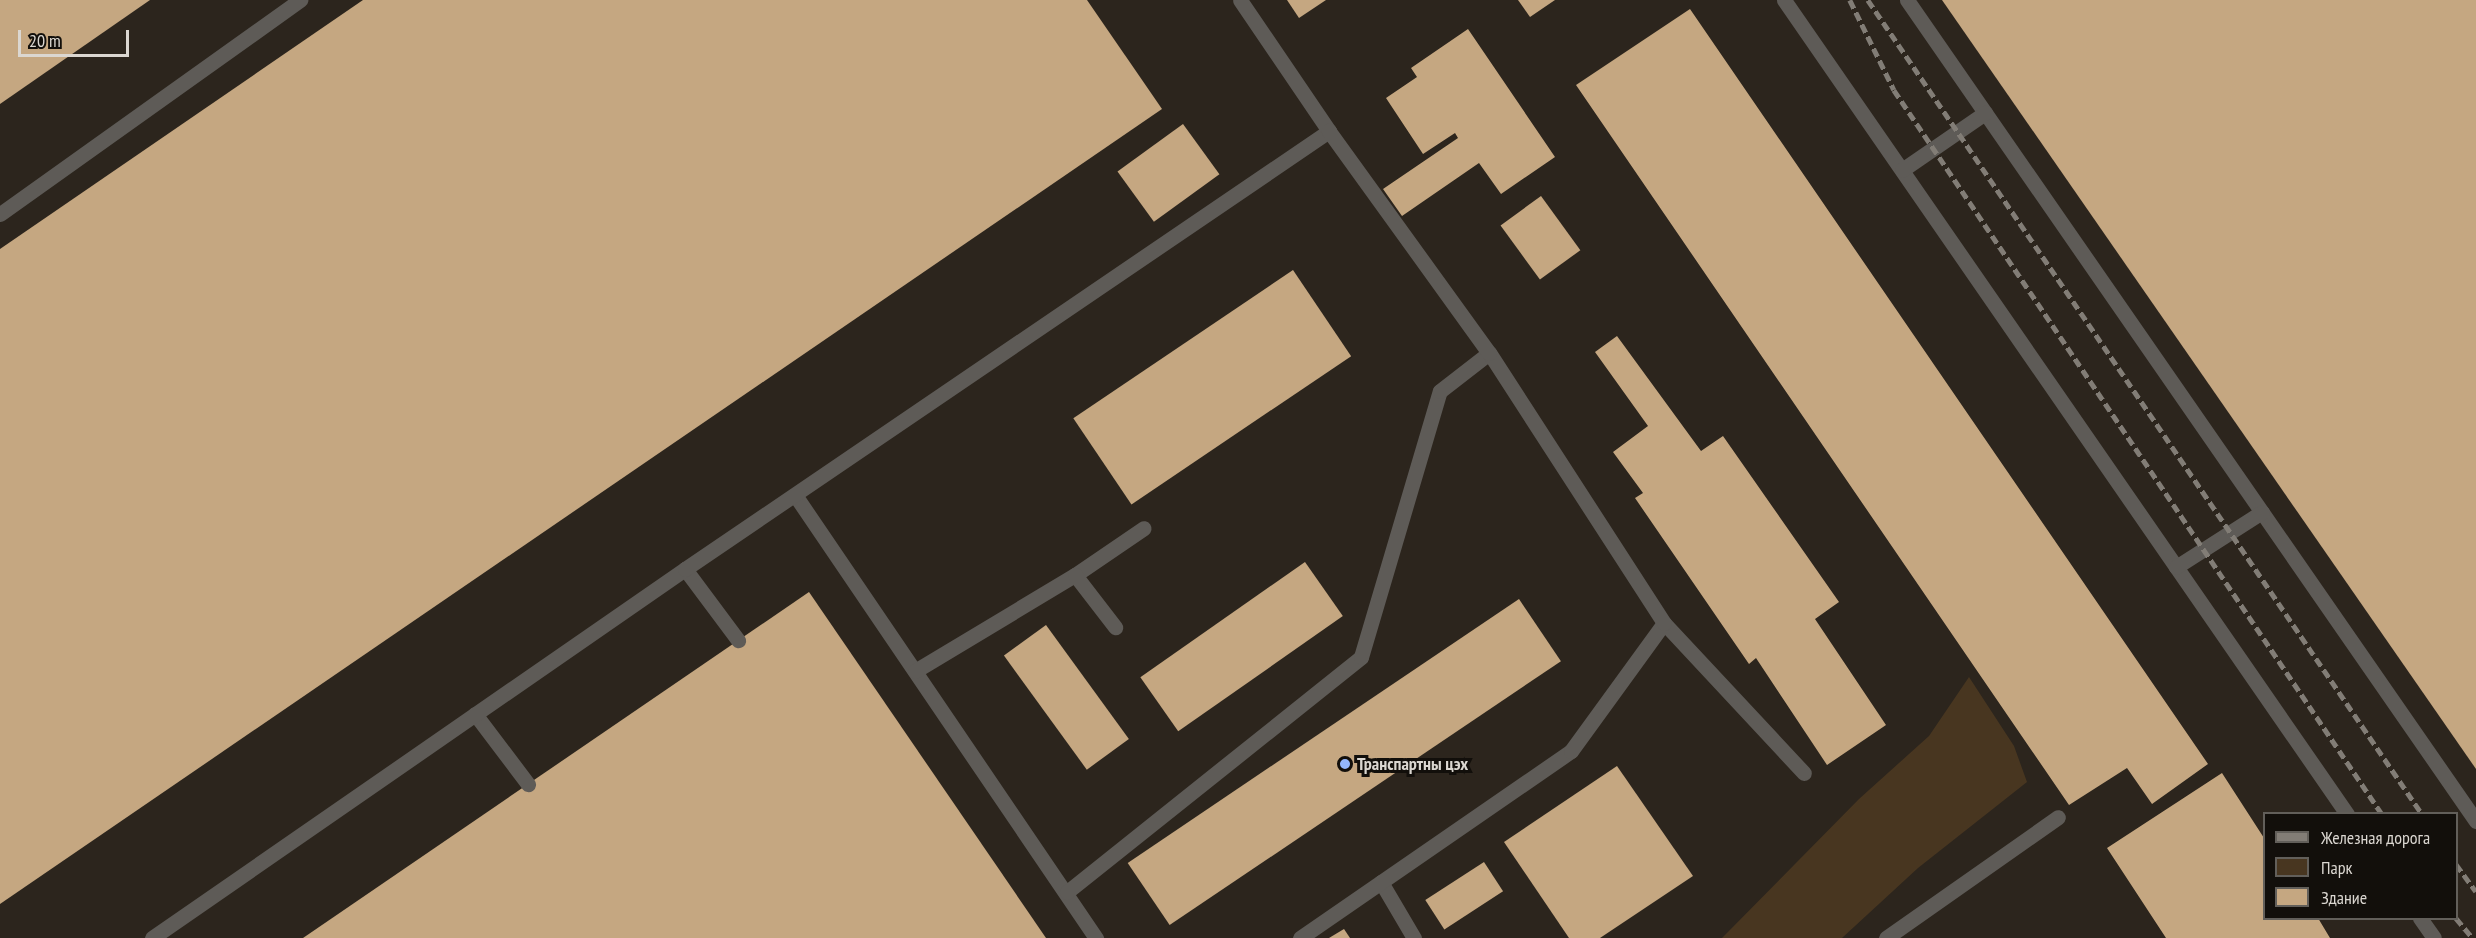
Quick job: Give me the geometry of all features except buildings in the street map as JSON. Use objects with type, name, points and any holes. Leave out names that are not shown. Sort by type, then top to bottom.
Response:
[{"type":"lane","points":[[0,214],[300,0]]},
{"type":"lane","points":[[1240,0],[1329,130],[1489,353],[1664,623],[1804,773]]},
{"type":"lane","points":[[1784,0],[2346,812]]},
{"type":"lane","points":[[1907,0],[2476,821]]},
{"type":"lane","points":[[1902,170],[1985,113]]},
{"type":"lane","points":[[152,938],[685,569],[1329,130]]},
{"type":"lane","points":[[1067,892],[1361,657],[1440,391],[1489,353]]},
{"type":"lane","points":[[795,495],[1067,892],[1096,938]]},
{"type":"lane","points":[[2176,567],[2262,512]]},
{"type":"lane","points":[[915,671],[1075,575],[1144,528]]},
{"type":"lane","points":[[685,569],[738,640]]},
{"type":"lane","points":[[1075,575],[1115,627]]},
{"type":"lane","points":[[1300,938],[1571,751],[1664,623]]},
{"type":"lane","points":[[475,714],[528,784]]},
{"type":"lane","points":[[1886,938],[2058,817]]},
{"type":"lane","points":[[1381,882],[1414,938]]},
{"type":"lane","points":[[2421,920],[2434,938]]},
{"type":"green space","points":[[1969,677],[2014,746],[2027,782],[1918,868],[1842,938],[1722,938],[1859,799],[1929,736]]},
{"type":"railway","points":[[1850,0],[1894,90],[2381,812]]},
{"type":"railway","points":[[1868,0],[2421,812]]},
{"type":"railway","points":[[2458,867],[2476,892]]},
{"type":"railway","points":[[2458,920],[2473,938]]},
{"type":"place","name":"Транспартны цэх","points":[[1345,764]]}]
